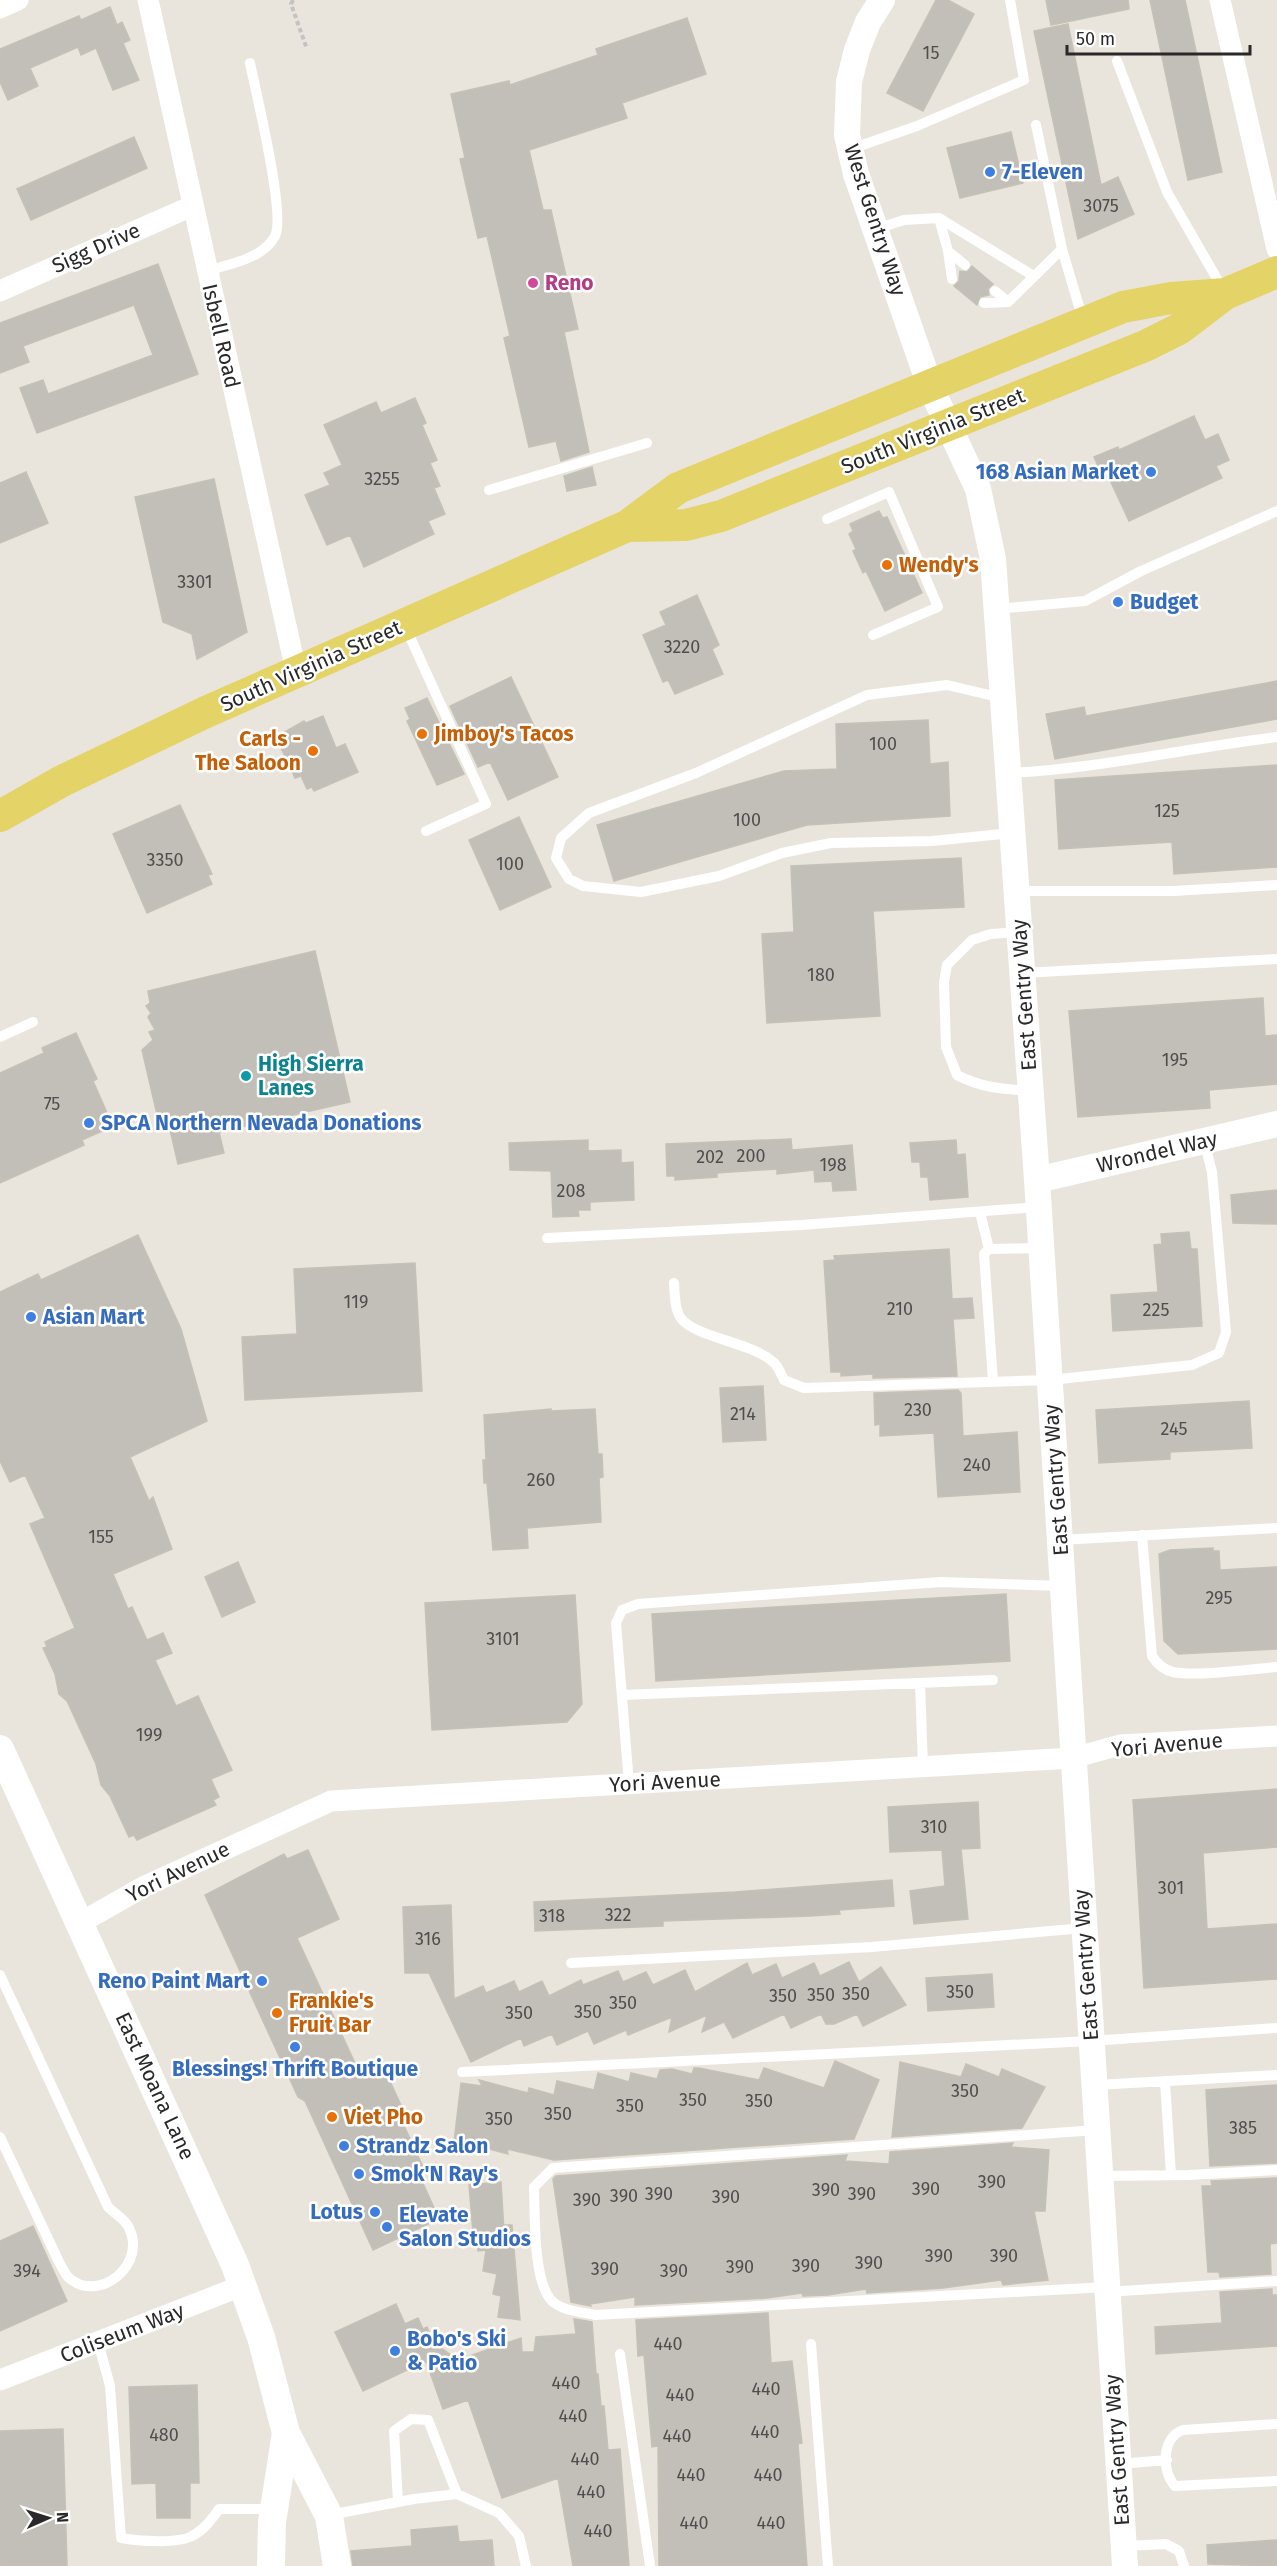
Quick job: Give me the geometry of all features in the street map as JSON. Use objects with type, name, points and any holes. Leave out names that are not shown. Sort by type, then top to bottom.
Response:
[{"type":"main road","name":"South Virginia Street","points":[[0,816],[62,781],[296,671],[627,526],[678,488],[938,406],[1145,346],[1196,317],[1225,294],[1277,272]]},
{"type":"main road","name":"South Virginia Street","points":[[627,526],[686,525],[720,516],[938,406],[1084,323],[1142,302],[1225,294]]},
{"type":"main road","name":"East Moana Lane","points":[[0,1749],[244,2285],[273,2377],[285,2433],[329,2516],[337,2566]]},
{"type":"main road","name":"East Moana Lane","points":[[271,2566],[274,2509],[285,2433]]},
{"type":"street","name":"Isbell Road","points":[[148,0],[296,671]]},
{"type":"street","name":"West Gentry Way","points":[[882,0],[868,22],[849,82],[846,114],[850,150],[938,406]]},
{"type":"street","points":[[1220,0],[1277,249]]},
{"type":"street","name":"Sigg Drive","points":[[0,291],[192,206]]},
{"type":"street","name":"East Gentry Way","points":[[938,406],[969,464],[978,489],[993,559],[1037,1179],[1124,2556]]},
{"type":"street","name":"Wrondel Way","points":[[1037,1179],[1277,1124]]},
{"type":"street","name":"Yori Avenue","points":[[80,1923],[145,1886],[331,1801],[1073,1758],[1120,1745],[1277,1736]]},
{"type":"street","name":"Coliseum Way","points":[[0,2380],[244,2285]]},
{"type":"lane","points":[[850,150],[908,129],[1024,80],[1010,0]]},
{"type":"lane","points":[[1117,61],[1167,192],[1225,294]]},
{"type":"lane","points":[[207,271],[258,254],[276,236],[278,211],[250,63]]},
{"type":"lane","points":[[1036,125],[1062,249],[1084,323]]},
{"type":"lane","points":[[876,229],[904,220],[939,218],[1032,275]]},
{"type":"lane","points":[[939,218],[948,251],[952,279]]},
{"type":"lane","points":[[984,303],[1008,302],[1032,275],[1062,249]]},
{"type":"lane","points":[[948,251],[965,265]]},
{"type":"lane","points":[[995,291],[1008,302]]},
{"type":"lane","points":[[489,490],[647,443]]},
{"type":"lane","points":[[827,519],[889,492],[938,607],[873,635]]},
{"type":"lane","points":[[996,609],[1085,601],[1141,571],[1277,511]]},
{"type":"lane","points":[[404,624],[486,804],[426,831]]},
{"type":"lane","points":[[1002,698],[947,685],[867,695],[696,773],[589,813],[561,838],[556,858],[569,879],[583,886],[641,892],[719,876],[782,853],[831,843],[932,841],[1012,833]]},
{"type":"lane","points":[[1008,773],[1053,771],[1208,745],[1277,737]]},
{"type":"lane","points":[[1016,891],[1174,891],[1277,885]]},
{"type":"lane","points":[[1019,932],[991,934],[972,940],[947,965],[944,982],[946,1047],[957,1075],[968,1081],[986,1088],[1031,1091]]},
{"type":"lane","points":[[1022,973],[1277,958]]},
{"type":"lane","points":[[0,1037],[33,1022]]},
{"type":"lane","points":[[674,1283],[679,1317],[687,1326],[700,1333],[717,1335],[762,1353],[775,1362],[784,1380],[804,1388],[1050,1380],[1192,1365],[1220,1353],[1226,1332],[1212,1172],[1204,1141]]},
{"type":"lane","points":[[547,1238],[1038,1208]]},
{"type":"lane","points":[[980,1212],[989,1249]]},
{"type":"lane","points":[[993,1381],[984,1254],[989,1249],[1041,1248]]},
{"type":"lane","points":[[1060,1540],[1277,1528]]},
{"type":"lane","points":[[1142,1535],[1152,1656],[1157,1664],[1173,1672],[1188,1673],[1277,1667]]},
{"type":"lane","points":[[629,1784],[616,1623],[622,1610],[638,1604],[941,1582],[1062,1586]]},
{"type":"lane","points":[[622,1695],[993,1680]]},
{"type":"lane","points":[[920,1683],[923,1767]]},
{"type":"lane","points":[[571,1963],[872,1947],[1084,1928]]},
{"type":"lane","points":[[0,1975],[108,2207],[127,2225],[132,2238],[133,2254],[128,2267],[116,2278],[100,2284],[83,2285],[70,2278],[59,2262],[0,2137]]},
{"type":"lane","points":[[462,2072],[1091,2041],[1277,2028]]},
{"type":"lane","points":[[1094,2085],[1277,2075]]},
{"type":"lane","points":[[1166,2081],[1171,2175]]},
{"type":"lane","points":[[1097,2130],[553,2168],[534,2187],[535,2228],[542,2282],[551,2300],[565,2309],[595,2314],[1277,2281]]},
{"type":"lane","points":[[1100,2176],[1277,2170]]},
{"type":"lane","points":[[98,2342],[110,2386],[121,2538],[139,2542],[191,2537],[210,2522],[219,2509],[274,2509]]},
{"type":"lane","points":[[811,2344],[828,2566]]},
{"type":"lane","points":[[620,2354],[650,2566]]},
{"type":"lane","points":[[398,2502],[394,2431],[411,2418],[428,2420],[457,2494]]},
{"type":"lane","points":[[1277,2424],[1183,2430],[1173,2433],[1167,2442],[1168,2480],[1175,2486],[1277,2481]]},
{"type":"lane","points":[[1118,2464],[1167,2460]]},
{"type":"lane","points":[[329,2516],[398,2502],[457,2494],[499,2513],[519,2536],[526,2566]]},
{"type":"lane","points":[[1124,2556],[1166,2544],[1179,2551],[1184,2566]]},
{"type":"path","points":[[293,0],[291,4],[307,49]]},
{"type":"building","points":[[936,0],[948,0],[974,14],[923,111],[887,93]]},
{"type":"building","points":[[1046,0],[1128,0],[1129,9],[1051,25]]},
{"type":"building","points":[[1150,0],[1185,0],[1222,172],[1188,180]]},
{"type":"building","points":[[110,7],[117,25],[122,22],[130,40],[123,43],[139,80],[113,90],[96,48],[81,55],[78,47],[30,68],[38,86],[8,100],[0,82],[0,49],[79,16],[81,20]]},
{"type":"building","name":"Reno","points":[[687,18],[706,74],[622,103],[627,118],[529,150],[543,210],[551,210],[578,329],[564,332],[589,452],[561,461],[556,441],[529,447],[504,338],[510,336],[487,236],[478,238],[460,159],[465,158],[451,94],[509,81],[510,85],[598,55],[596,49]]},
{"type":"building","points":[[1068,24],[1101,185],[1118,177],[1134,214],[1078,239],[1034,31]]},
{"type":"building","points":[[1011,132],[1023,183],[960,198],[947,148]]},
{"type":"building","points":[[134,137],[147,168],[31,220],[17,189]]},
{"type":"building","points":[[158,264],[198,374],[37,433],[20,388],[43,380],[48,394],[153,355],[134,305],[23,346],[29,362],[0,373],[0,323]]},
{"type":"building","points":[[972,266],[993,284],[988,289],[989,295],[980,297],[977,305],[954,286],[959,281],[960,271],[967,272]]},
{"type":"building","points":[[415,398],[426,423],[422,425],[437,460],[430,463],[440,486],[434,488],[445,514],[428,521],[434,534],[364,567],[350,535],[327,545],[305,495],[330,485],[324,473],[342,465],[324,425],[376,402],[381,413]]},
{"type":"building","points":[[1194,416],[1205,440],[1218,434],[1229,460],[1216,466],[1222,478],[1129,521],[1109,478],[1104,479],[1094,457],[1118,447],[1119,450]]},
{"type":"building","points":[[592,467],[596,485],[567,491],[564,476]]},
{"type":"building","points":[[26,472],[48,523],[0,543],[0,483]]},
{"type":"building","points":[[214,479],[247,632],[197,659],[192,634],[163,622],[135,497]]},
{"type":"building","points":[[879,511],[883,518],[887,517],[922,593],[885,611],[866,571],[863,573],[853,551],[856,549],[849,534],[853,531],[850,524]]},
{"type":"building","points":[[697,595],[719,645],[712,649],[723,674],[675,694],[668,680],[663,682],[643,635],[666,625],[660,612]]},
{"type":"building","points":[[511,677],[558,777],[508,800],[490,762],[478,767],[450,706]]},
{"type":"building","points":[[1277,681],[1277,719],[1055,759],[1046,714],[1084,707],[1086,716]]},
{"type":"building","points":[[427,698],[464,774],[437,785],[407,721],[410,719],[405,708]]},
{"type":"building","points":[[323,716],[336,748],[345,744],[358,772],[314,791],[312,787],[307,789],[301,776],[295,778],[276,737],[304,721],[306,723]]},
{"type":"building","points":[[928,720],[930,764],[948,762],[950,816],[807,825],[614,881],[597,825],[784,771],[837,769],[836,724]]},
{"type":"building","points":[[1277,765],[1277,867],[1174,874],[1172,842],[1059,849],[1055,780]]},
{"type":"building","points":[[180,805],[212,874],[208,875],[212,884],[147,913],[113,834]]},
{"type":"building","points":[[519,817],[551,887],[500,910],[469,840]]},
{"type":"building","points":[[961,858],[964,907],[873,911],[880,1016],[767,1023],[762,934],[794,932],[791,866]]},
{"type":"building","name":"High Sierra Lanes","points":[[315,951],[350,1102],[219,1132],[224,1153],[178,1164],[168,1121],[159,1123],[142,1050],[153,1040],[149,1032],[155,1030],[148,1017],[151,1013],[146,1006],[150,1003],[148,991]]},
{"type":"building","points":[[1263,998],[1265,1036],[1277,1035],[1277,1084],[1209,1090],[1210,1108],[1078,1117],[1069,1011]]},
{"type":"building","points":[[76,1033],[97,1079],[93,1081],[113,1126],[82,1140],[84,1145],[0,1183],[0,1073],[44,1053],[42,1048]]},
{"type":"building","points":[[791,1139],[792,1150],[852,1145],[856,1190],[833,1191],[832,1181],[815,1182],[814,1170],[777,1174],[777,1169],[717,1173],[717,1177],[675,1180],[675,1176],[667,1176],[666,1144]]},
{"type":"building","points":[[588,1140],[588,1151],[621,1150],[621,1163],[633,1162],[634,1200],[590,1202],[590,1210],[578,1210],[579,1216],[553,1217],[551,1171],[510,1170],[509,1143]]},
{"type":"building","points":[[956,1140],[957,1155],[965,1154],[968,1197],[930,1200],[928,1177],[921,1177],[920,1162],[912,1162],[910,1143]]},
{"type":"building","points":[[1277,1190],[1277,1224],[1233,1223],[1231,1195]]},
{"type":"building","points":[[1189,1232],[1191,1249],[1197,1249],[1202,1326],[1113,1331],[1111,1295],[1158,1292],[1154,1245],[1162,1244],[1161,1234]]},
{"type":"building","points":[[138,1235],[181,1329],[207,1421],[130,1457],[149,1501],[153,1497],[172,1549],[113,1574],[128,1609],[132,1607],[147,1640],[163,1633],[172,1653],[155,1660],[176,1706],[198,1696],[232,1770],[211,1779],[219,1797],[213,1800],[216,1805],[137,1840],[134,1835],[129,1837],[110,1796],[101,1785],[96,1764],[67,1701],[59,1694],[55,1674],[43,1648],[47,1647],[45,1642],[75,1628],[30,1524],[45,1518],[25,1475],[10,1482],[0,1461],[0,1292],[38,1274],[41,1280]]},
{"type":"building","points":[[949,1249],[952,1299],[972,1298],[974,1318],[953,1319],[957,1376],[873,1378],[873,1374],[841,1376],[841,1372],[831,1372],[824,1261],[835,1260],[834,1256]]},
{"type":"building","points":[[415,1263],[422,1391],[245,1400],[242,1337],[297,1334],[294,1269]]},
{"type":"building","points":[[763,1386],[766,1440],[723,1442],[720,1388]]},
{"type":"building","points":[[958,1390],[961,1393],[963,1436],[1017,1432],[1020,1492],[938,1497],[934,1433],[880,1436],[880,1424],[875,1425],[874,1393]]},
{"type":"building","points":[[1249,1401],[1252,1448],[1170,1452],[1170,1459],[1099,1463],[1096,1410]]},
{"type":"building","points":[[551,1409],[551,1411],[595,1409],[598,1454],[602,1454],[603,1477],[599,1478],[601,1522],[527,1528],[528,1548],[493,1550],[487,1483],[484,1483],[483,1460],[486,1460],[484,1415]]},
{"type":"building","points":[[1213,1548],[1213,1551],[1219,1551],[1220,1570],[1277,1567],[1277,1649],[1178,1654],[1164,1641],[1159,1554],[1170,1550]]},
{"type":"building","points":[[238,1562],[255,1602],[222,1617],[205,1577]]},
{"type":"building","points":[[1006,1594],[1010,1661],[656,1681],[652,1614]]},
{"type":"building","points":[[575,1595],[582,1704],[567,1722],[432,1730],[425,1603]]},
{"type":"building","points":[[1277,1789],[1277,1847],[1203,1853],[1207,1929],[1277,1924],[1277,1979],[1144,1988],[1133,1800]]},
{"type":"building","points":[[978,1802],[980,1848],[961,1849],[968,1919],[914,1924],[910,1891],[945,1886],[942,1850],[890,1852],[888,1807]]},
{"type":"building","points":[[308,1850],[339,1919],[297,1938],[361,2076],[383,2066],[405,2114],[400,2117],[423,2167],[417,2170],[439,2219],[373,2250],[305,2101],[298,2097],[205,1895],[284,1854],[287,1859]]},
{"type":"building","points":[[892,1880],[894,1906],[839,1910],[840,1914],[663,1921],[663,1926],[535,1931],[534,1902],[735,1892]]},
{"type":"building","points":[[451,1905],[454,1999],[483,1986],[486,1993],[514,1981],[519,1992],[542,1981],[549,1996],[581,1980],[583,1985],[618,1971],[623,1982],[646,1972],[653,1985],[685,1970],[695,1992],[747,1963],[752,1975],[776,1964],[782,1978],[814,1963],[820,1976],[849,1962],[859,1982],[881,1967],[906,2005],[863,2026],[857,2014],[834,2024],[826,2024],[821,2014],[791,2028],[784,2014],[733,2038],[724,2022],[702,2032],[707,2015],[669,2032],[672,2017],[628,2035],[626,2030],[594,2044],[588,2031],[557,2045],[552,2034],[524,2046],[521,2038],[471,2062],[429,1973],[405,1973],[403,1907]]},
{"type":"building","points":[[992,1974],[994,2007],[928,2011],[926,1978]]},
{"type":"building","points":[[835,2061],[879,2080],[854,2139],[554,2160],[507,2149],[508,2154],[485,2148],[485,2145],[454,2142],[461,2083],[482,2086],[479,2080],[528,2093],[529,2088],[554,2095],[557,2081],[594,2090],[598,2073],[629,2082],[631,2073],[657,2079],[660,2070],[672,2069],[692,2074],[694,2068],[699,2068],[759,2080],[764,2068],[824,2088]]},
{"type":"building","points":[[900,2062],[961,2077],[966,2064],[999,2077],[1002,2069],[1045,2087],[1022,2128],[892,2137]]},
{"type":"building","points":[[1277,2085],[1277,2163],[1210,2166],[1206,2090]]},
{"type":"building","points":[[1013,2143],[1011,2147],[1049,2150],[1045,2211],[1034,2211],[1048,2280],[1003,2285],[1001,2280],[943,2288],[867,2293],[866,2289],[828,2295],[803,2296],[802,2293],[767,2298],[635,2305],[635,2297],[590,2304],[591,2306],[571,2302],[553,2179],[556,2176],[847,2155],[845,2161],[889,2164],[890,2152]]},
{"type":"building","points":[[1277,2178],[1277,2243],[1270,2244],[1271,2274],[1220,2277],[1219,2272],[1208,2272],[1202,2186],[1212,2186],[1211,2181]]},
{"type":"building","points":[[501,2182],[504,2232],[505,2225],[512,2225],[520,2320],[498,2317],[501,2296],[493,2294],[497,2274],[483,2271],[486,2250],[478,2251],[477,2231],[473,2232],[469,2185]]},
{"type":"building","points":[[33,2226],[67,2301],[0,2331],[0,2241]]},
{"type":"building","points":[[1272,2289],[1272,2295],[1277,2295],[1277,2346],[1156,2354],[1155,2327],[1222,2323],[1220,2292]]},
{"type":"building","points":[[396,2304],[405,2324],[418,2318],[423,2329],[427,2327],[433,2342],[458,2360],[521,2338],[522,2352],[534,2352],[536,2337],[576,2334],[574,2319],[592,2322],[596,2374],[598,2374],[601,2406],[604,2406],[608,2450],[620,2449],[629,2566],[573,2566],[558,2478],[502,2498],[468,2400],[443,2409],[426,2361],[363,2391],[335,2332]]},
{"type":"building","points":[[768,2313],[771,2363],[792,2361],[802,2443],[798,2444],[807,2566],[659,2566],[658,2446],[652,2447],[644,2355],[638,2356],[636,2320]]},
{"type":"building","points":[[197,2385],[199,2483],[190,2483],[190,2518],[157,2518],[156,2483],[132,2484],[129,2387]]},
{"type":"building","points":[[63,2429],[67,2566],[0,2566],[0,2431]]},
{"type":"building","points":[[457,2526],[459,2542],[492,2540],[494,2566],[353,2566],[351,2551],[412,2546],[411,2530]]},
{"type":"building","points":[[1277,2540],[1277,2566],[1208,2564],[1207,2545]]},
{"type":"place","name":"7-Eleven","points":[[990,172]]},
{"type":"place","name":"Reno","points":[[533,283]]},
{"type":"place","name":"168 Asian Market","points":[[1151,472]]},
{"type":"place","name":"Wendy's","points":[[887,565]]},
{"type":"place","name":"Budget","points":[[1118,602]]},
{"type":"place","name":"Jimboy's Tacos","points":[[422,734]]},
{"type":"place","name":"Carls - The Saloon","points":[[313,751]]},
{"type":"place","name":"High Sierra Lanes","points":[[246,1076]]},
{"type":"place","name":"SPCA Northern Nevada Donations","points":[[89,1123]]},
{"type":"place","name":"Asian Mart","points":[[31,1317]]},
{"type":"place","name":"Reno Paint Mart","points":[[262,1981]]},
{"type":"place","name":"Frankie's Fruit Bar","points":[[277,2013]]},
{"type":"place","name":"Blessings! Thrift Boutique","points":[[295,2047]]},
{"type":"place","name":"Viet Pho","points":[[332,2117]]},
{"type":"place","name":"Strandz Salon","points":[[344,2146]]},
{"type":"place","name":"Smok'N Ray's","points":[[359,2174]]},
{"type":"place","name":"Lotus","points":[[375,2212]]},
{"type":"place","name":"Elevate Salon Studios","points":[[387,2227]]},
{"type":"place","name":"Bobo's Ski & Patio","points":[[395,2351]]}]
